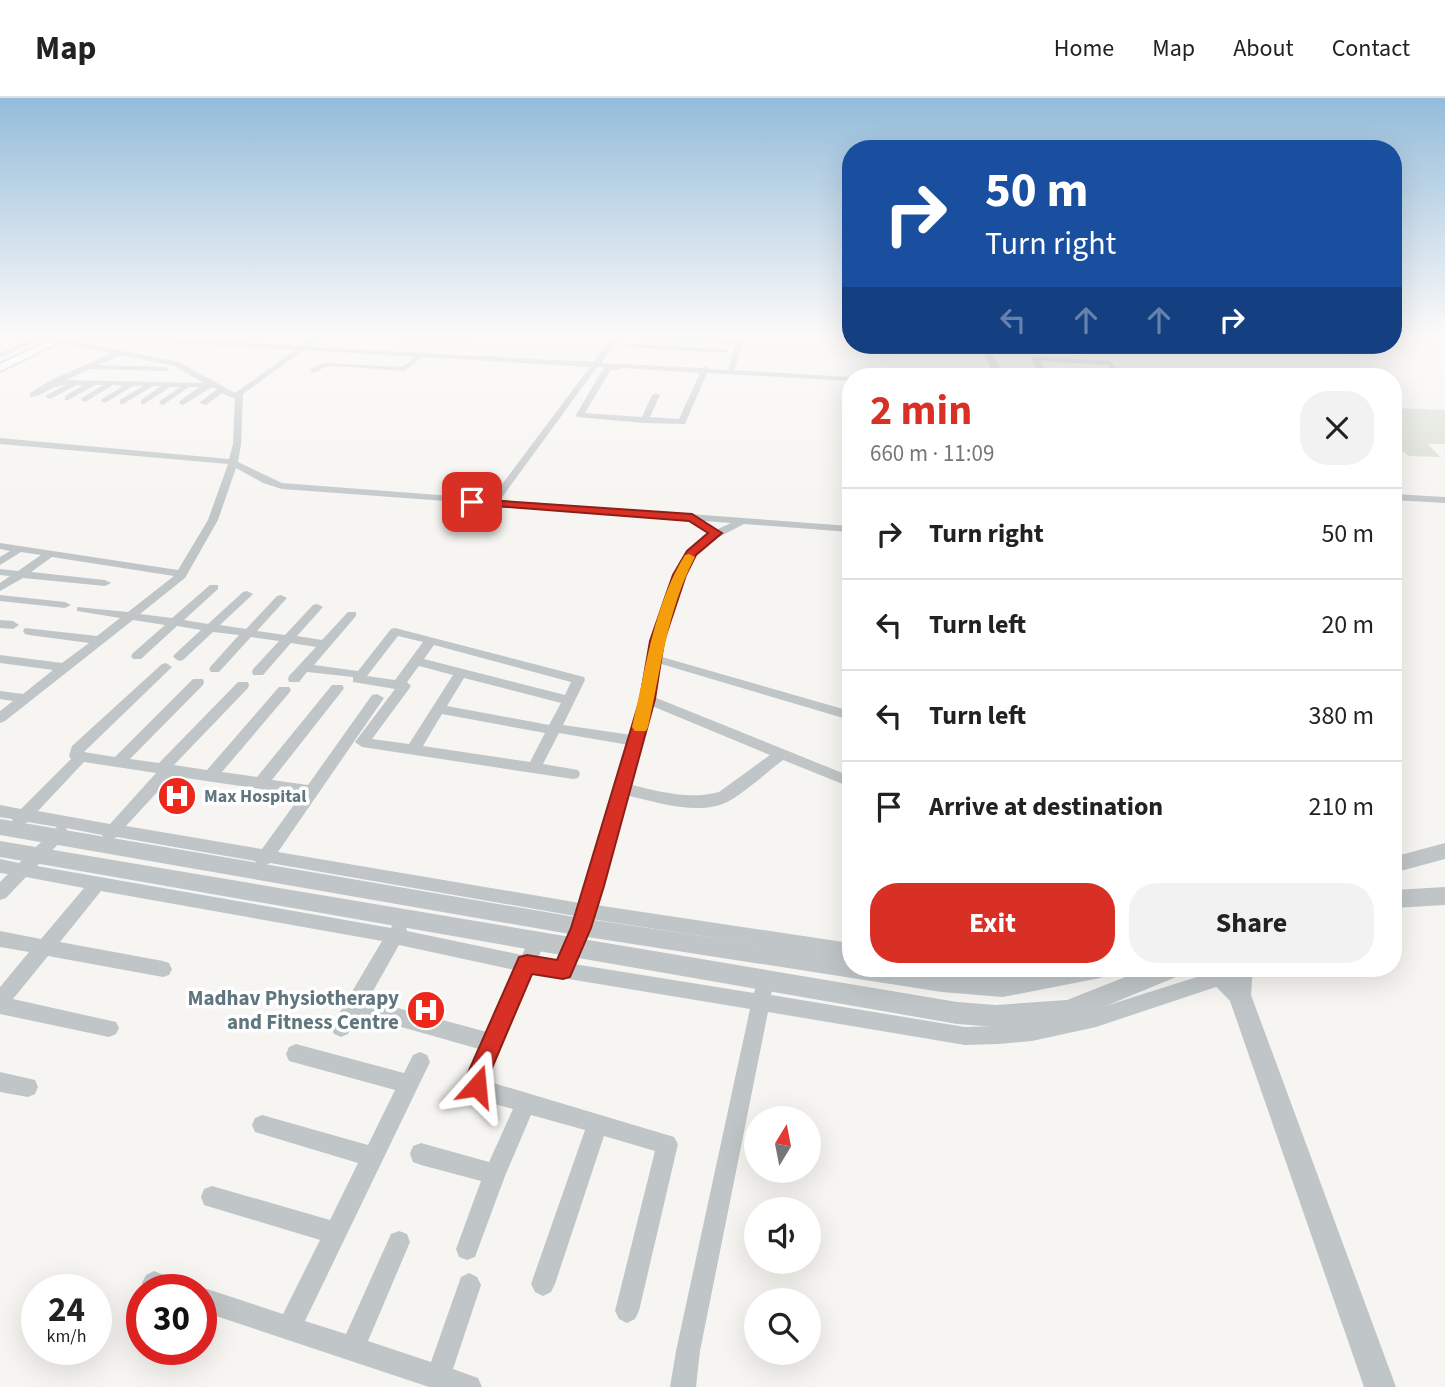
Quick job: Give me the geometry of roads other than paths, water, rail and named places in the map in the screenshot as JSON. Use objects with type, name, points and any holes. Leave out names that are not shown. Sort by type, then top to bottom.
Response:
[{"type":"street","points":[[50,397],[57,393]]},
{"type":"street","points":[[68,398],[76,393]]},
{"type":"street","points":[[85,400],[95,393]]},
{"type":"street","points":[[105,401],[117,393]]},
{"type":"street","points":[[123,402],[136,393]]},
{"type":"street","points":[[144,402],[157,393]]},
{"type":"street","points":[[163,403],[176,393]]},
{"type":"street","points":[[183,403],[203,393]]},
{"type":"street","points":[[203,403],[210,393]]},
{"type":"street","points":[[228,393],[238,398]]},
{"type":"street","points":[[0,718],[181,574],[213,520],[233,462],[240,393]]},
{"type":"street","points":[[492,504],[575,393]]},
{"type":"street","points":[[593,393],[580,415],[676,423],[684,421],[695,393]]},
{"type":"street","points":[[644,421],[656,396]]},
{"type":"street","points":[[0,441],[233,462],[257,479],[282,486],[842,528]]},
{"type":"street","points":[[1402,498],[1445,500]]},
{"type":"street","points":[[692,517],[716,533]]},
{"type":"street","points":[[563,970],[584,919],[623,789],[647,699],[657,641],[680,575],[691,553],[716,533],[746,521]]},
{"type":"street","points":[[0,547],[181,574]]},
{"type":"street","points":[[0,562],[19,549]]},
{"type":"street","points":[[0,588],[50,554]]},
{"type":"street","points":[[0,572],[105,583]]},
{"type":"street","points":[[137,656],[214,587]]},
{"type":"street","points":[[179,657],[247,594]]},
{"type":"street","points":[[0,598],[65,605]]},
{"type":"street","points":[[215,669],[281,598]]},
{"type":"street","points":[[258,672],[317,607]]},
{"type":"street","points":[[81,609],[325,644]]},
{"type":"street","points":[[210,776],[352,614]]},
{"type":"street","points":[[29,631],[98,640]]},
{"type":"street","points":[[534,768],[579,680],[395,632],[358,679],[404,686],[362,742],[573,774]]},
{"type":"street","points":[[398,685],[431,640]]},
{"type":"street","points":[[0,659],[62,667]]},
{"type":"street","points":[[656,659],[842,714]]},
{"type":"street","points":[[416,661],[568,700]]},
{"type":"street","points":[[166,667],[77,750],[76,756],[311,792]]},
{"type":"street","points":[[304,668],[354,673]]},
{"type":"street","points":[[413,750],[460,674]]},
{"type":"street","points":[[118,762],[198,682]]},
{"type":"street","points":[[100,846],[243,685]]},
{"type":"street","points":[[260,784],[337,688]]},
{"type":"street","points":[[0,695],[23,698]]},
{"type":"street","points":[[261,862],[377,698]]},
{"type":"street","points":[[647,699],[842,779]]},
{"type":"street","points":[[439,709],[638,737]]},
{"type":"street","points":[[623,789],[692,803],[713,800],[724,797],[783,753]]},
{"type":"street","points":[[7,827],[81,757]]},
{"type":"street","points":[[7,827],[114,830],[261,862],[842,964]]},
{"type":"street","points":[[7,827],[30,862],[98,883],[400,928],[536,942],[957,1013],[1007,1016],[1068,1011],[1151,977]]},
{"type":"street","points":[[61,830],[100,846],[261,862]]},
{"type":"street","points":[[0,893],[61,830]]},
{"type":"street","points":[[1402,864],[1444,853]]},
{"type":"street","points":[[0,866],[30,862],[400,928],[527,964],[965,1036],[1013,1035],[1074,1026],[1229,977],[1380,1387]]},
{"type":"street","points":[[98,883],[43,947],[0,1003],[109,1028]]},
{"type":"street","points":[[1402,898],[1445,896]]},
{"type":"street","points":[[584,919],[842,950]]},
{"type":"street","points":[[341,1028],[400,928]]},
{"type":"street","points":[[0,939],[163,969]]},
{"type":"street","points":[[536,942],[478,1075],[477,1086],[482,1090],[662,1142],[667,1146],[627,1311]]},
{"type":"street","points":[[914,977],[942,982],[1003,986],[1052,977]]},
{"type":"street","points":[[683,1387],[688,1351],[765,982]]},
{"type":"street","points":[[355,1005],[492,1043]]},
{"type":"street","points":[[296,1054],[410,1084]]},
{"type":"street","points":[[289,1327],[419,1062]]},
{"type":"street","points":[[0,1082],[28,1087]]},
{"type":"street","points":[[467,1249],[526,1102]]},
{"type":"street","points":[[542,1284],[598,1123]]},
{"type":"street","points":[[262,1125],[373,1157]]},
{"type":"street","points":[[421,1154],[495,1174]]},
{"type":"street","points":[[212,1197],[335,1233]]},
{"type":"street","points":[[352,1349],[399,1242]]},
{"type":"street","points":[[439,1378],[469,1285]]},
{"type":"street","points":[[217,1304],[469,1387]]},
{"type":"place","name":"Max Hospital","points":[[177,796]]},
{"type":"place","name":"Madhav Physiotherapy and Fitness Centre","points":[[426,1010]]}]
